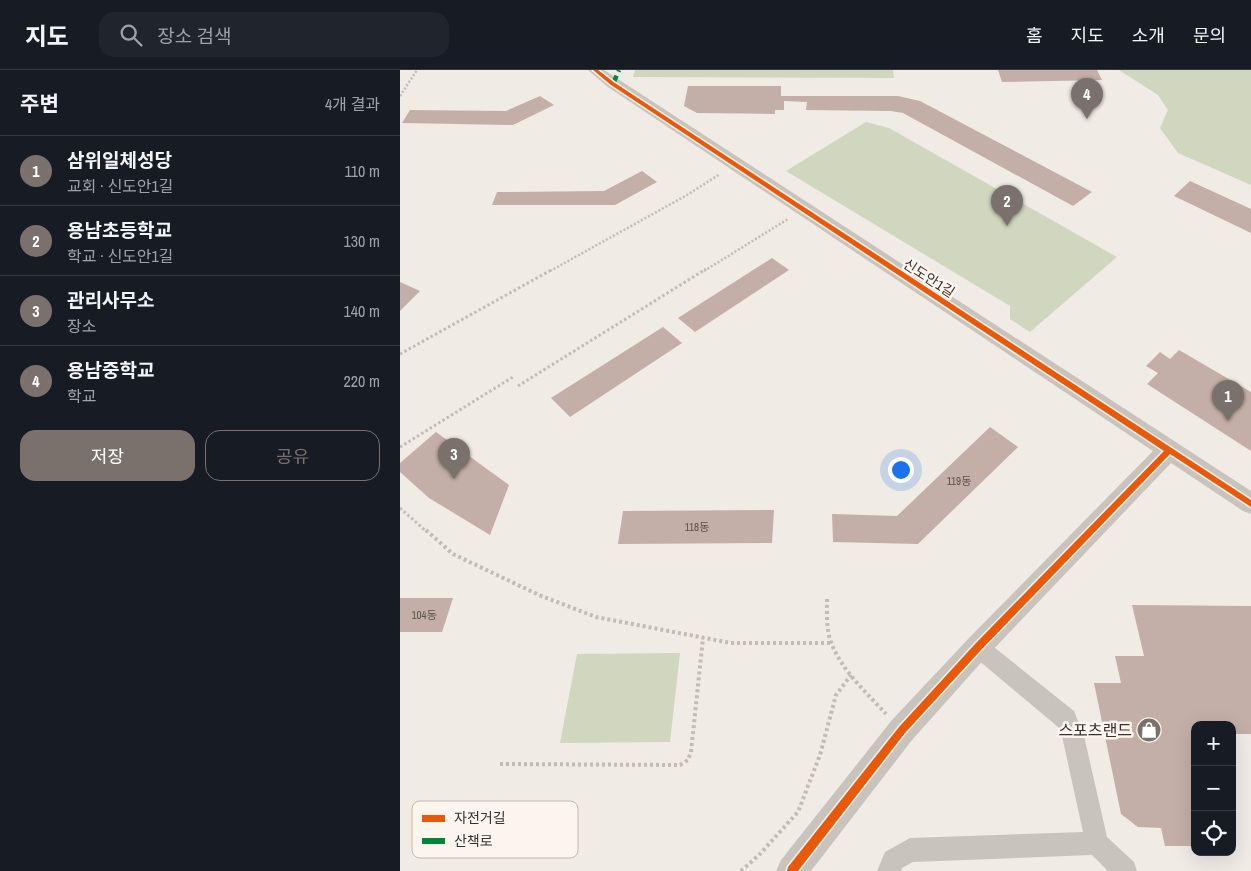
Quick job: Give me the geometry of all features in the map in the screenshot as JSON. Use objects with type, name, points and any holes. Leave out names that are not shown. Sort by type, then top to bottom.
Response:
[{"type":"street","name":"신도안1길","points":[[595,70],[613,84],[803,210],[1251,504]]},
{"type":"street","points":[[792,871],[902,730],[978,647],[1168,451]]},
{"type":"street","points":[[978,647],[1066,719],[1073,736],[1097,843],[1125,871]]},
{"type":"street","points":[[889,871],[893,860],[910,850],[1097,843]]},
{"type":"path","points":[[400,96],[417,70]]},
{"type":"path","points":[[400,354],[687,195],[735,164]]},
{"type":"path","points":[[518,386],[803,210]]},
{"type":"path","points":[[400,447],[513,377]]},
{"type":"path","points":[[400,508],[453,554],[539,595],[596,617],[731,643],[831,643]]},
{"type":"path","points":[[827,599],[827,621],[831,643],[851,674],[902,730]]},
{"type":"path","points":[[500,764],[680,766],[688,760],[691,752],[704,638]]},
{"type":"path","points":[[741,871],[758,856],[798,812],[820,755],[836,695],[851,674]]},
{"type":"green space","points":[[635,70],[893,70],[894,78],[633,77]]},
{"type":"green space","points":[[1119,70],[1251,70],[1251,185],[1178,153],[1160,128],[1168,110],[1158,95]]},
{"type":"green space","points":[[866,122],[889,128],[1117,257],[1030,332],[1010,319],[1010,306],[786,171]]},
{"type":"green space","points":[[680,653],[670,742],[560,743],[577,654]]},
{"type":"building","points":[[998,70],[1097,70],[1102,80],[1002,82]]},
{"type":"building","points":[[688,86],[781,86],[781,96],[898,96],[920,101],[1092,192],[1073,206],[903,113],[891,111],[806,110],[807,102],[784,101],[784,110],[775,110],[775,114],[697,113],[684,106]]},
{"type":"building","points":[[540,96],[554,105],[513,125],[402,123],[410,110],[506,111]]},
{"type":"building","points":[[642,171],[657,182],[615,205],[492,205],[497,192],[604,191]]},
{"type":"building","points":[[1190,181],[1251,209],[1251,233],[1174,196]]},
{"type":"building","points":[[772,258],[789,270],[695,332],[678,318]]},
{"type":"building","points":[[400,282],[420,291],[400,311]]},
{"type":"building","points":[[663,327],[682,343],[570,417],[551,398]]},
{"type":"building","points":[[1179,350],[1251,392],[1251,451],[1147,384],[1158,373],[1146,366],[1160,352],[1170,359]]},
{"type":"building","points":[[990,427],[1018,447],[918,544],[833,542],[832,514],[897,516]]},
{"type":"building","points":[[436,432],[509,485],[490,535],[429,498],[400,472],[400,463]]},
{"type":"building","points":[[774,510],[772,543],[618,544],[623,511]]},
{"type":"building","points":[[400,598],[453,598],[442,632],[400,632]]},
{"type":"building","name":"스포츠랜드","points":[[1132,605],[1251,606],[1251,734],[1236,734],[1236,721],[1191,721],[1191,846],[1165,846],[1161,828],[1138,827],[1121,814],[1094,683],[1121,683],[1115,656],[1144,656]]},
{"type":"marked path","points":[[613,84],[619,70]]},
{"type":"cycle path","points":[[595,70],[613,84],[1251,504]]},
{"type":"cycle path","points":[[792,871],[902,730],[978,647],[1168,451]]},
{"type":"place","name":"용남중학교","points":[[1087,119]]},
{"type":"place","name":"용남초등학교","points":[[1007,226]]},
{"type":"place","name":"삼위일체성당","points":[[1228,421]]},
{"type":"place","name":"관리사무소","points":[[454,479]]},
{"type":"place","name":"스포츠랜드","points":[[1149,730]]}]
